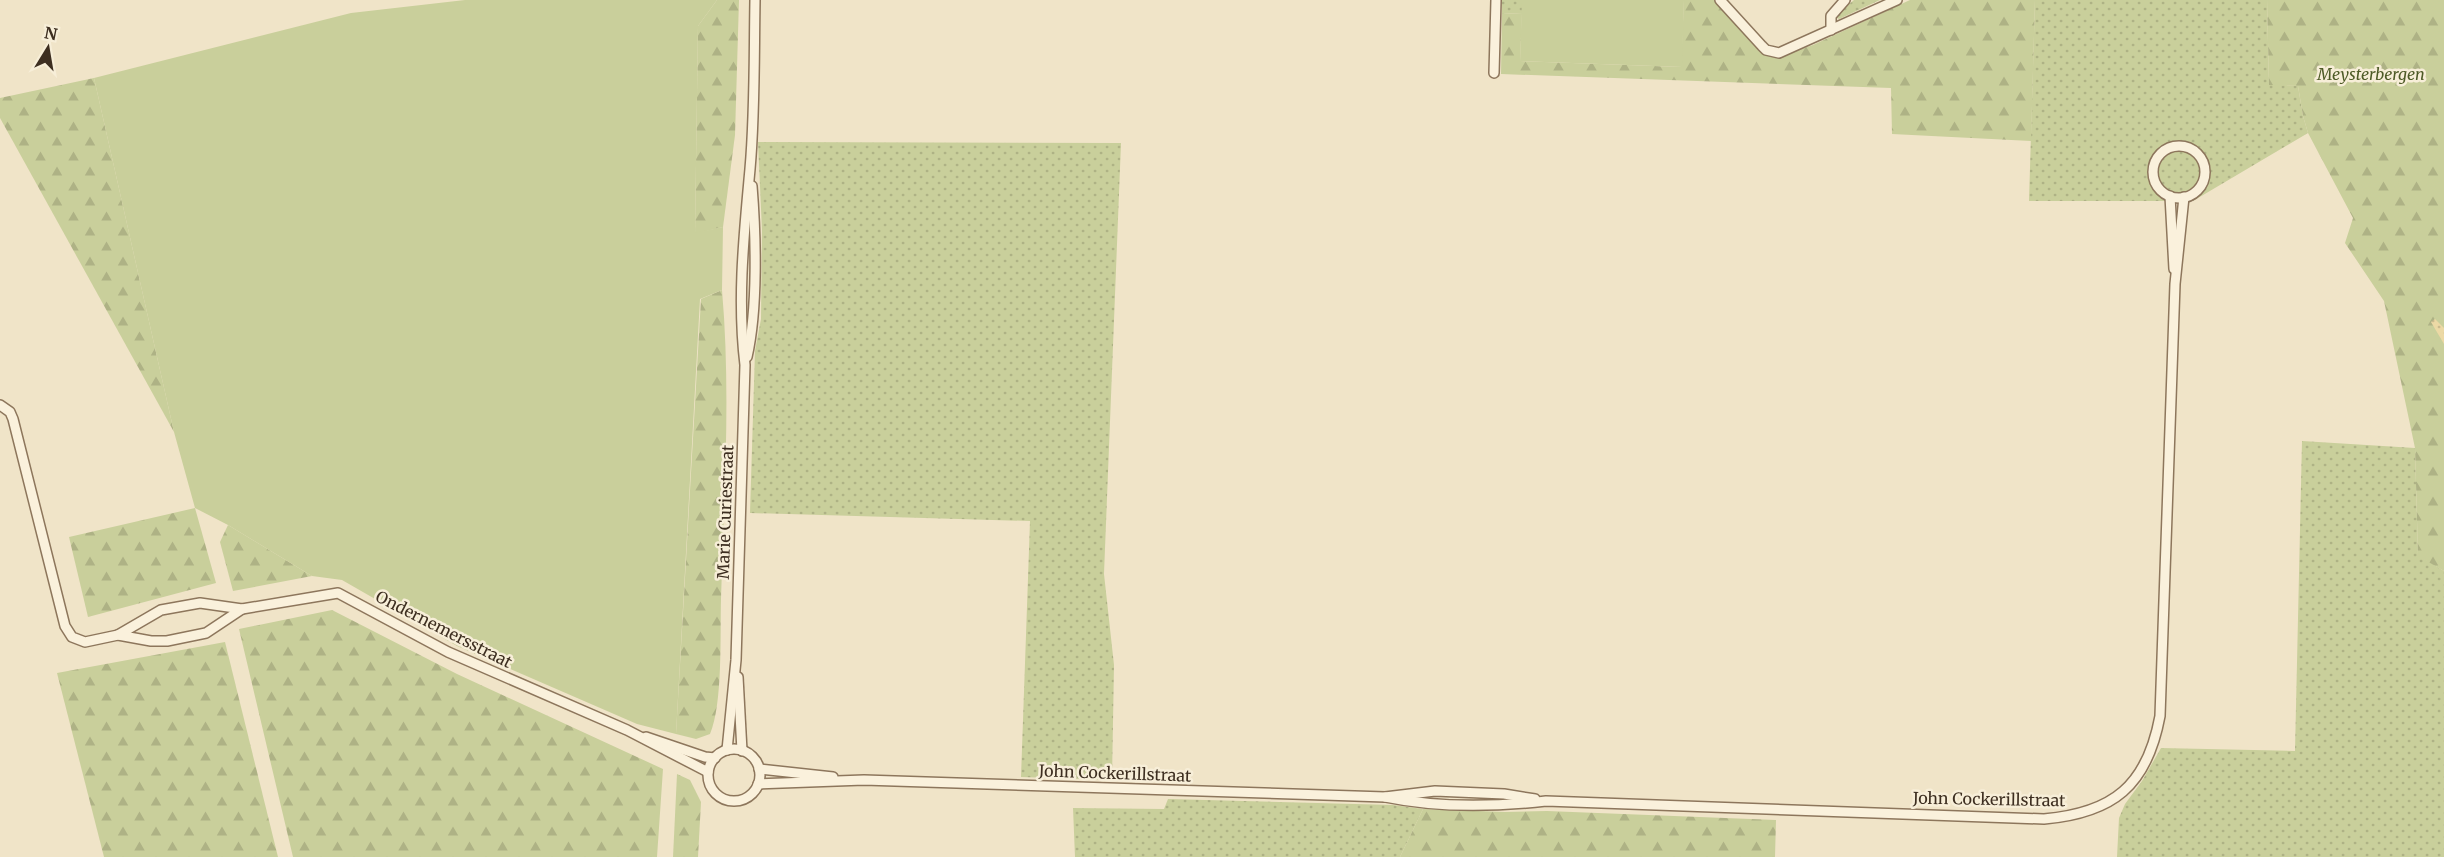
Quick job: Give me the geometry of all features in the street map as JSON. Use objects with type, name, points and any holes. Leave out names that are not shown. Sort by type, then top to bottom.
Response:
[{"type":"street","name":"Marie Curiestraat","points":[[736,660],[745,365],[740,323],[743,231],[750,168],[755,0]]},
{"type":"street","points":[[1494,73],[1496,0]]},
{"type":"street","points":[[1720,0],[1762,46],[1772,52],[1792,48],[1897,0]]},
{"type":"street","points":[[1831,30],[1831,16],[1845,0]]},
{"type":"street","points":[[2183,147],[2198,154],[2205,170],[2200,187],[2184,197],[2170,196],[2157,186],[2153,170],[2155,162],[2166,150],[2183,147]]},
{"type":"street","name":"John Cockerillstraat","points":[[2170,196],[2175,284]]},
{"type":"street","name":"John Cockerillstraat","points":[[759,769],[844,779],[1385,796],[1447,792],[1504,794],[1546,801],[2044,819],[2085,813],[2119,796],[2132,783],[2151,752],[2160,716],[2175,284],[2184,197]]},
{"type":"street","name":"Ondernemersstraat","points":[[0,405],[10,412],[13,419],[68,632],[72,637],[86,642],[118,635],[161,610],[200,603],[242,609],[338,593],[465,660],[627,730],[708,772]]},
{"type":"street","name":"Ondernemersstraat","points":[[118,635],[151,641],[206,633],[242,609]]},
{"type":"street","points":[[727,750],[736,660]]},
{"type":"street","points":[[736,660],[742,751]]},
{"type":"street","name":"Ondernemersstraat","points":[[627,730],[705,757],[715,758]]},
{"type":"street","points":[[727,750],[742,751],[750,755],[759,769],[758,784],[754,791],[740,800],[724,799],[711,788],[708,772],[715,758],[727,750]]},
{"type":"street","name":"John Cockerillstraat","points":[[758,784],[844,779]]},
{"type":"green space","points":[[465,0],[717,0],[698,26],[695,233],[723,227],[722,290],[700,299],[676,734],[637,724],[457,646],[342,580],[312,576],[228,525],[195,508],[174,432],[94,78],[351,13]]},
{"type":"green space","points":[[717,0],[739,0],[735,135],[723,227],[695,234],[698,26]]},
{"type":"green space","points":[[1502,0],[1522,0],[1522,13],[1502,14]]},
{"type":"green space","points":[[1522,0],[1684,0],[1682,67],[1520,61]]},
{"type":"green space","points":[[1684,0],[1714,0],[1763,54],[1777,57],[1813,45],[1910,0],[2035,0],[2031,141],[1892,134],[1891,88],[1501,74],[1502,14],[1522,13],[1520,61],[1681,67]]},
{"type":"green space","points":[[1854,0],[1880,0],[1837,18],[1839,13]]},
{"type":"green space","points":[[2035,0],[2267,0],[2269,84],[2298,86],[2308,133],[2193,201],[2029,201]]},
{"type":"green space","name":"Meysterbergen","points":[[2267,0],[2444,0],[2444,571],[2418,556],[2415,448],[2384,301],[2345,243],[2353,218],[2308,133],[2298,86],[2269,85]]},
{"type":"green space","points":[[94,78],[174,432],[0,118],[0,98]]},
{"type":"green space","points":[[758,142],[1121,143],[1104,574],[1114,665],[1112,780],[1021,777],[1030,521],[750,513],[755,351],[761,319],[762,231]]},
{"type":"green space","points":[[722,290],[726,405],[719,687],[710,734],[696,739],[676,734],[701,299]]},
{"type":"green space","points":[[2302,441],[2415,448],[2418,555],[2444,571],[2444,857],[2117,857],[2119,818],[2125,804],[2142,781],[2161,748],[2295,751]]},
{"type":"green space","points":[[195,508],[216,583],[88,617],[69,537]]},
{"type":"green space","points":[[228,525],[312,576],[233,591],[220,542]]},
{"type":"green space","points":[[332,610],[457,674],[663,769],[657,857],[293,857],[239,629]]},
{"type":"green space","points":[[225,642],[278,857],[104,857],[57,673]]},
{"type":"green space","points":[[677,774],[690,780],[701,802],[698,857],[673,857]]},
{"type":"green space","points":[[1168,799],[1393,805],[1423,809],[1400,857],[1075,857],[1073,808],[1164,809]]},
{"type":"green space","points":[[1423,809],[1547,811],[1776,820],[1775,857],[1400,857]]},
{"type":"sand","points":[[2435,319],[2444,328],[2444,344],[2431,322]]}]
